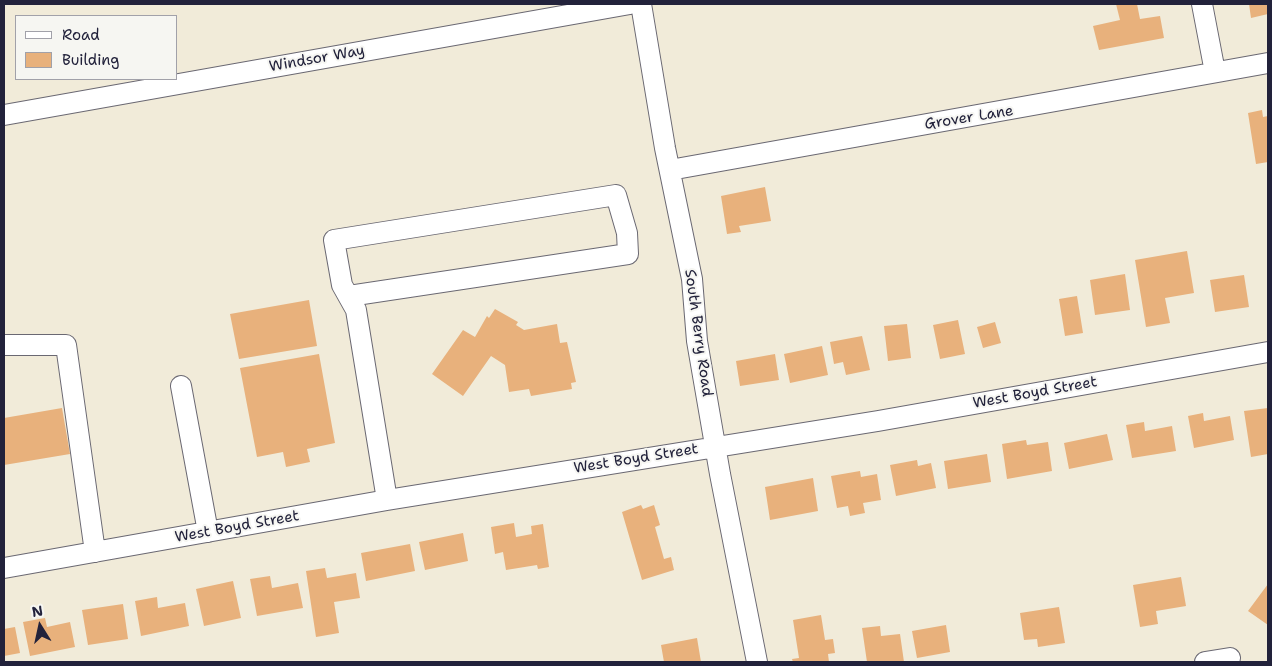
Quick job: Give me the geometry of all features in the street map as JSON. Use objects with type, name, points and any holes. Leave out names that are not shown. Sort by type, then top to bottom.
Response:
[{"type":"street","name":"Windsor Way","points":[[4,114],[630,4]]},
{"type":"street","name":"South Berry Road","points":[[641,4],[670,170],[692,279],[697,341],[715,446],[736,561],[758,662]]},
{"type":"street","points":[[1202,4],[1215,72]]},
{"type":"street","name":"Grover Lane","points":[[670,170],[1004,112],[1268,63]]},
{"type":"street","points":[[349,296],[628,254],[627,233],[616,196],[334,240],[342,285],[356,310],[387,500]]},
{"type":"street","points":[[4,345],[66,345],[95,552]]},
{"type":"street","name":"West Boyd Street","points":[[4,568],[387,500],[878,420],[1268,352]]},
{"type":"street","points":[[181,386],[208,532]]},
{"type":"street","points":[[1205,662],[1230,658]]},
{"type":"building","points":[[1116,4],[1137,4],[1140,19],[1160,16],[1164,38],[1099,50],[1093,26],[1120,20]]},
{"type":"building","points":[[1249,4],[1268,4],[1268,14],[1251,18]]},
{"type":"building","points":[[1262,110],[1263,117],[1268,116],[1268,162],[1256,164],[1248,113]]},
{"type":"building","points":[[765,187],[771,221],[739,226],[741,232],[727,234],[721,196]]},
{"type":"building","points":[[1187,251],[1194,293],[1165,298],[1170,323],[1146,327],[1135,260]]},
{"type":"building","points":[[1125,274],[1130,310],[1095,315],[1090,280]]},
{"type":"building","points":[[1244,275],[1249,307],[1215,312],[1210,280]]},
{"type":"building","points":[[1077,296],[1083,333],[1065,336],[1059,299]]},
{"type":"building","points":[[309,300],[317,346],[239,359],[230,314]]},
{"type":"building","points":[[495,309],[518,322],[516,325],[524,330],[557,324],[560,343],[567,342],[576,382],[571,383],[572,389],[531,396],[529,389],[509,392],[505,365],[491,356],[463,396],[432,374],[463,330],[475,337],[487,316],[489,318]]},
{"type":"building","points":[[958,320],[965,354],[940,359],[933,325]]},
{"type":"building","points":[[995,322],[1001,343],[983,348],[977,327]]},
{"type":"building","points":[[907,324],[911,358],[888,361],[884,326]]},
{"type":"building","points":[[862,336],[870,370],[846,375],[843,362],[834,364],[830,342]]},
{"type":"building","points":[[822,346],[828,375],[790,383],[784,354]]},
{"type":"building","points":[[319,354],[335,443],[307,449],[310,462],[286,467],[283,452],[257,457],[240,368]]},
{"type":"building","points":[[775,354],[779,380],[740,386],[736,361]]},
{"type":"building","points":[[62,408],[70,454],[4,465],[4,418]]},
{"type":"building","points":[[1268,408],[1268,454],[1251,457],[1244,411]]},
{"type":"building","points":[[1203,413],[1204,421],[1230,416],[1234,440],[1194,448],[1188,416]]},
{"type":"building","points":[[1144,422],[1145,431],[1172,426],[1176,451],[1132,458],[1126,425]]},
{"type":"building","points":[[1107,434],[1113,460],[1069,469],[1064,443]]},
{"type":"building","points":[[1026,440],[1027,445],[1048,442],[1052,471],[1007,479],[1002,444]]},
{"type":"building","points":[[987,454],[991,482],[948,489],[944,461]]},
{"type":"building","points":[[917,460],[918,466],[931,463],[936,488],[896,496],[890,465]]},
{"type":"building","points":[[860,471],[861,477],[877,474],[881,500],[863,503],[865,513],[850,516],[848,506],[837,508],[831,476]]},
{"type":"building","points":[[813,478],[818,511],[770,520],[765,487]]},
{"type":"building","points":[[641,505],[643,509],[654,505],[660,525],[655,527],[664,559],[671,557],[674,570],[642,580],[622,512]]},
{"type":"building","points":[[514,523],[516,537],[532,534],[531,526],[543,524],[549,567],[538,569],[537,565],[506,570],[503,552],[495,554],[491,527]]},
{"type":"building","points":[[463,533],[468,561],[425,570],[419,542]]},
{"type":"building","points":[[410,544],[415,571],[366,581],[361,553]]},
{"type":"building","points":[[325,568],[327,578],[356,573],[360,598],[334,602],[339,633],[316,637],[306,571]]},
{"type":"building","points":[[270,576],[272,588],[298,583],[303,608],[257,616],[250,579]]},
{"type":"building","points":[[1181,577],[1186,606],[1156,611],[1158,624],[1140,627],[1133,585]]},
{"type":"building","points":[[233,581],[241,618],[204,626],[196,589]]},
{"type":"building","points":[[1268,584],[1268,625],[1248,611]]},
{"type":"building","points":[[157,597],[158,608],[185,603],[189,626],[141,636],[135,601]]},
{"type":"building","points":[[123,604],[128,639],[88,645],[82,610]]},
{"type":"building","points":[[1059,607],[1065,643],[1038,647],[1037,639],[1024,640],[1020,613]]},
{"type":"building","points":[[821,615],[825,640],[833,639],[835,653],[828,654],[829,662],[793,662],[792,659],[799,658],[793,620]]},
{"type":"building","points":[[45,618],[47,627],[70,622],[75,647],[30,656],[23,622]]},
{"type":"building","points":[[946,625],[950,652],[917,658],[912,631]]},
{"type":"building","points":[[880,626],[881,636],[900,634],[904,662],[867,662],[862,628]]},
{"type":"building","points":[[15,627],[20,653],[4,656],[4,629]]},
{"type":"building","points":[[697,638],[701,662],[664,662],[661,645]]}]
